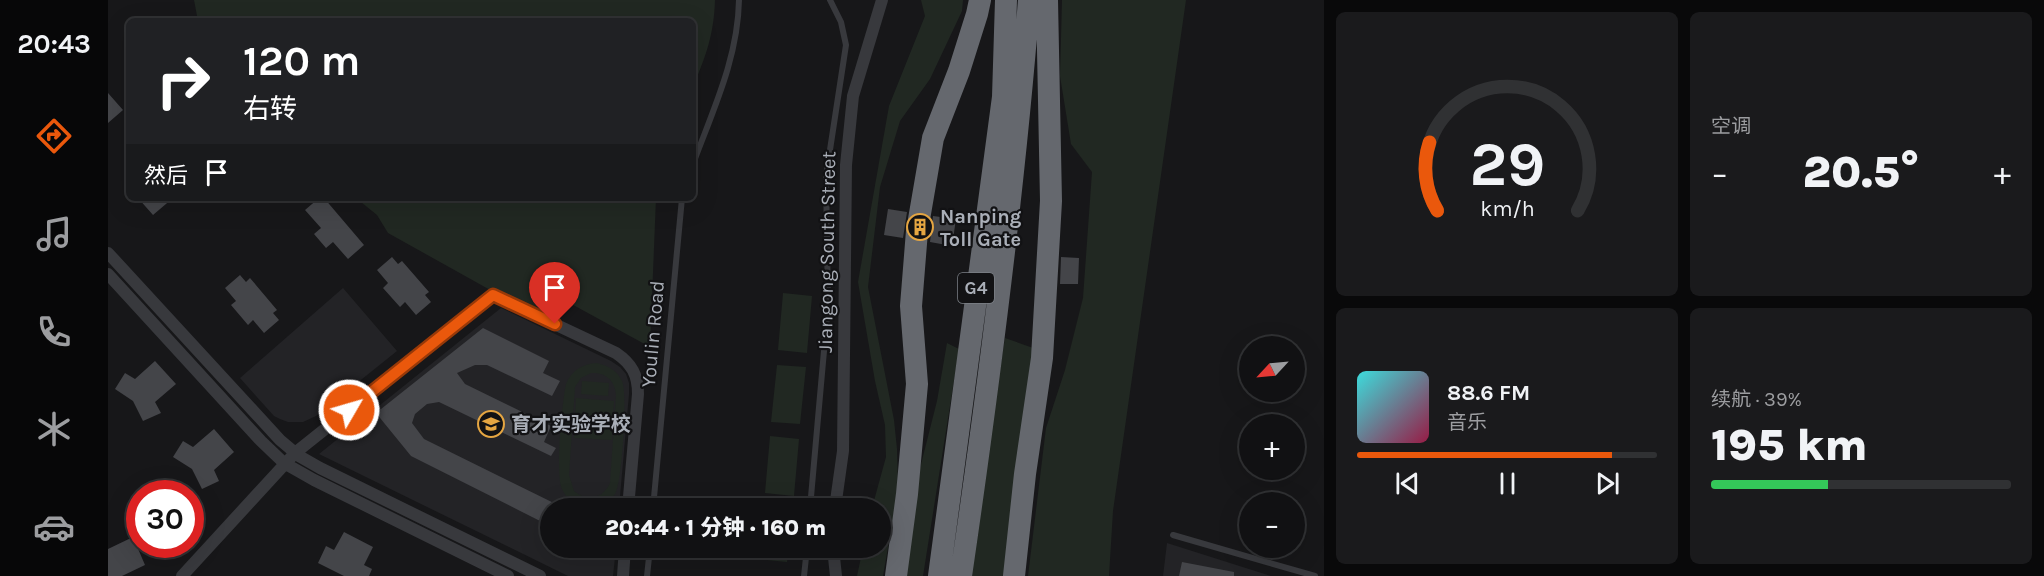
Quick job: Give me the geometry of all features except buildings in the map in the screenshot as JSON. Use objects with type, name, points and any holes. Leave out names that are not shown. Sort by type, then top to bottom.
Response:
[{"type":"highway","points":[[896,576],[907,494],[917,384],[911,306],[917,231],[933,138],[959,71],[980,0]]},
{"type":"highway","name":"G4","points":[[939,576],[1003,97],[1006,0]]},
{"type":"highway","name":"G4","points":[[961,576],[1000,294],[1020,115],[1029,0]]},
{"type":"highway","points":[[1014,576],[1044,334],[1051,201],[1047,0]]},
{"type":"street","name":"Jiangong South Street","points":[[836,498],[843,451],[846,165],[854,96],[882,0]]},
{"type":"street","points":[[108,253],[280,440],[295,453],[314,465],[540,576]]},
{"type":"street","points":[[108,274],[266,446],[284,462],[302,474],[503,575],[507,560]]},
{"type":"street","points":[[182,576],[284,462],[493,295],[616,353],[634,370],[638,382],[638,394],[629,498]]},
{"type":"street","points":[[623,576],[624,558]]},
{"type":"street","points":[[834,558],[836,576]]},
{"type":"lane","points":[[696,156],[728,73],[736,35],[739,0]]},
{"type":"lane","points":[[811,498],[828,306],[827,170],[846,45],[841,22],[830,0]]},
{"type":"lane","name":"Youlin Road","points":[[654,498],[682,201]]},
{"type":"lane","points":[[1173,535],[1315,576]]},
{"type":"lane","points":[[647,576],[649,558]]},
{"type":"lane","points":[[804,576],[806,558]]},
{"type":"shaded area","points":[[194,0],[715,0],[708,45],[696,80],[696,18],[197,18]]},
{"type":"shaded area","points":[[921,0],[963,0],[962,11],[930,79],[900,121],[880,187],[868,287],[894,420],[897,449],[898,490],[891,530],[891,498],[875,498],[886,457],[885,425],[858,282],[889,106],[925,16]]},
{"type":"shaded area","points":[[1062,0],[1186,0],[1113,511],[1109,576],[1028,576],[1046,428],[1065,370],[1083,298],[1092,172],[1071,144],[1060,76]]},
{"type":"shaded area","points":[[360,201],[656,201],[650,347],[555,295],[539,309],[492,291],[388,233],[377,215]]},
{"type":"shaded area","points":[[343,288],[397,351],[316,416],[303,422],[288,422],[274,416],[240,378]]},
{"type":"shaded area","points":[[783,293],[812,296],[807,353],[778,350]]},
{"type":"shaded area","name":"育才实验学校","points":[[501,308],[611,361],[626,374],[629,394],[620,498],[540,498],[540,558],[615,558],[613,576],[568,576],[319,454]]},
{"type":"shaded area","points":[[1005,338],[1036,349],[1005,576],[967,576]]},
{"type":"shaded area","points":[[947,343],[959,349],[923,576],[902,576],[915,488],[937,401]]},
{"type":"shaded area","points":[[597,363],[612,369],[618,374],[624,389],[622,457],[618,486],[612,498],[589,498],[568,498],[560,481],[561,421],[566,384],[574,371],[582,366]],"holes":[[[596,373],[609,378],[616,395],[610,483],[603,493],[594,497],[584,497],[574,491],[569,475],[575,387],[581,378]]]},
{"type":"shaded area","points":[[777,365],[806,367],[800,424],[771,422]]},
{"type":"shaded area","points":[[582,381],[609,383],[608,396],[581,394]]},
{"type":"shaded area","points":[[576,398],[614,401],[613,418],[575,416]]},
{"type":"shaded area","points":[[575,420],[613,422],[612,440],[574,438]]},
{"type":"shaded area","points":[[770,436],[799,439],[794,496],[765,493]]},
{"type":"shaded area","points":[[1167,543],[1271,576],[1163,576]]},
{"type":"shaded area","points":[[758,558],[788,558],[787,562]]},
{"type":"shaded area","points":[[861,558],[886,558],[883,576],[857,576]]},
{"type":"place","name":"Nanping Toll Gate","points":[[920,227]]},
{"type":"place","name":"育才实验学校","points":[[491,424]]},
{"type":"route","points":[[349,410],[493,295],[555,324]]}]
